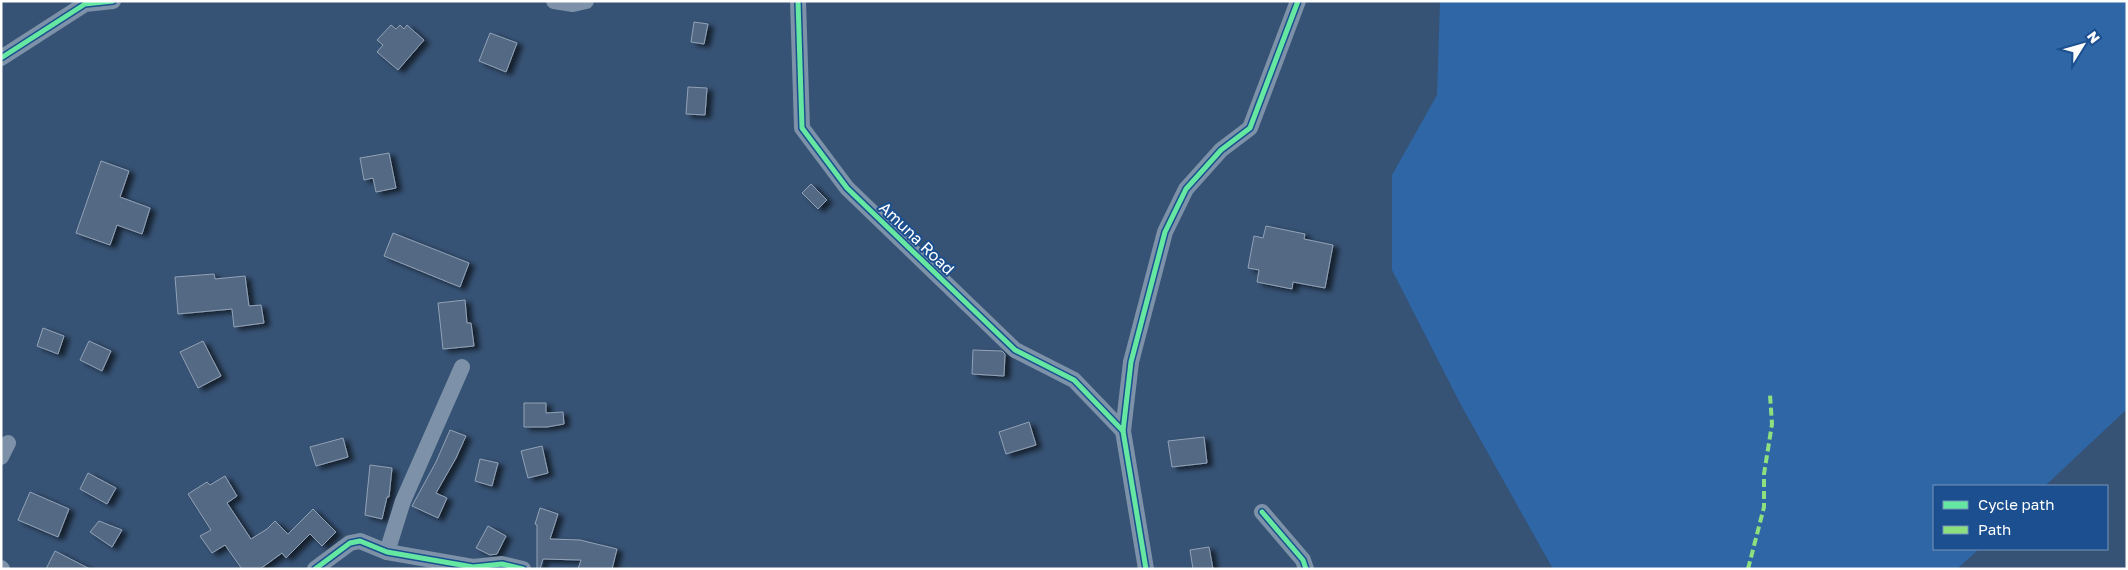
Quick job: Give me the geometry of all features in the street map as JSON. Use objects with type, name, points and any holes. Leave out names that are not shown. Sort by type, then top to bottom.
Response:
[{"type":"street","points":[[1,58],[85,4],[113,1]]},
{"type":"street","points":[[554,1],[572,4],[586,1]]},
{"type":"street","name":"Amuna Road","points":[[798,1],[802,128],[847,188],[1015,350],[1074,380],[1123,431]]},
{"type":"street","points":[[1146,569],[1123,431],[1131,362],[1164,232],[1186,189],[1221,150],[1250,128],[1298,1]]},
{"type":"street","points":[[387,552],[403,502],[462,367]]},
{"type":"street","points":[[1262,512],[1303,560],[1306,569]]},
{"type":"street","points":[[315,569],[350,543],[360,541],[387,552],[473,567],[502,564],[523,569]]},
{"type":"shaded area","points":[[1440,1],[2127,1],[2127,409],[2046,485],[1933,485],[1933,550],[1978,550],[1957,569],[1553,569],[1461,405],[1392,270],[1392,175],[1437,95]]},
{"type":"building","points":[[694,22],[708,24],[704,44],[691,42]]},
{"type":"building","points":[[391,25],[396,29],[400,25],[404,29],[407,25],[424,40],[398,70],[377,52],[383,45],[377,40]]},
{"type":"building","points":[[490,33],[517,43],[506,72],[479,61]]},
{"type":"building","points":[[688,87],[707,88],[705,115],[686,114]]},
{"type":"building","points":[[389,153],[396,188],[376,192],[373,178],[364,180],[360,158]]},
{"type":"building","points":[[101,161],[129,171],[120,197],[150,208],[142,234],[117,225],[110,245],[76,233]]},
{"type":"building","points":[[811,184],[827,200],[818,209],[802,193]]},
{"type":"building","points":[[1266,226],[1305,234],[1304,239],[1333,245],[1325,288],[1293,282],[1292,289],[1257,282],[1259,270],[1248,268],[1254,236],[1263,238]]},
{"type":"building","points":[[393,233],[469,263],[460,287],[384,256]]},
{"type":"building","points":[[214,274],[215,279],[245,276],[249,306],[261,305],[264,323],[234,327],[232,309],[178,314],[175,277]]},
{"type":"building","points":[[465,300],[467,323],[471,323],[474,346],[443,349],[438,303]]},
{"type":"building","points":[[43,328],[64,336],[58,354],[37,346]]},
{"type":"building","points":[[89,341],[111,351],[102,371],[80,360]]},
{"type":"building","points":[[203,341],[221,376],[198,388],[180,352]]},
{"type":"building","points":[[973,350],[1002,351],[1005,354],[1004,376],[972,374]]},
{"type":"building","points":[[524,403],[546,403],[546,413],[563,412],[564,424],[547,427],[524,427]]},
{"type":"building","points":[[1029,422],[1036,445],[1006,454],[999,432]]},
{"type":"building","points":[[450,430],[466,436],[436,493],[447,498],[438,518],[412,506],[436,462]]},
{"type":"building","points":[[1204,437],[1207,463],[1172,467],[1168,441]]},
{"type":"building","points":[[343,438],[348,457],[316,466],[310,447]]},
{"type":"building","points":[[542,446],[548,473],[528,478],[521,451]]},
{"type":"building","points":[[480,459],[498,463],[492,486],[475,481]]},
{"type":"building","points":[[370,465],[392,468],[389,497],[387,497],[382,519],[365,515]]},
{"type":"building","points":[[88,473],[116,488],[107,504],[80,489]]},
{"type":"building","points":[[225,476],[237,496],[227,503],[251,539],[267,529],[275,521],[288,534],[313,509],[336,532],[322,546],[310,534],[286,558],[282,553],[260,569],[242,569],[225,545],[212,553],[200,536],[211,530],[188,494],[207,482],[210,485]]},
{"type":"building","points":[[30,492],[69,509],[58,537],[18,520]]},
{"type":"building","points":[[540,508],[558,514],[550,539],[580,540],[617,549],[612,569],[578,569],[581,560],[543,559],[540,569],[537,569],[537,525],[535,524]]},
{"type":"building","points":[[99,521],[122,530],[112,547],[90,532]]},
{"type":"building","points":[[488,526],[506,536],[497,554],[490,555],[476,548]]},
{"type":"building","points":[[1209,547],[1213,569],[1193,569],[1190,550]]},
{"type":"building","points":[[55,551],[90,569],[46,569]]},
{"type":"marked path","points":[[1748,569],[1764,507],[1764,474],[1772,424],[1770,395]]},
{"type":"cycle path","points":[[1,58],[85,4],[113,1]]},
{"type":"cycle path","points":[[798,1],[802,128],[847,188],[1015,350],[1074,380],[1123,431]]},
{"type":"cycle path","points":[[1146,569],[1123,431],[1131,362],[1165,232],[1186,189],[1221,150],[1250,128],[1298,1]]},
{"type":"cycle path","points":[[1262,512],[1303,560],[1306,569]]},
{"type":"cycle path","points":[[315,569],[350,543],[360,541],[387,552],[473,567],[502,564],[523,569]]}]
